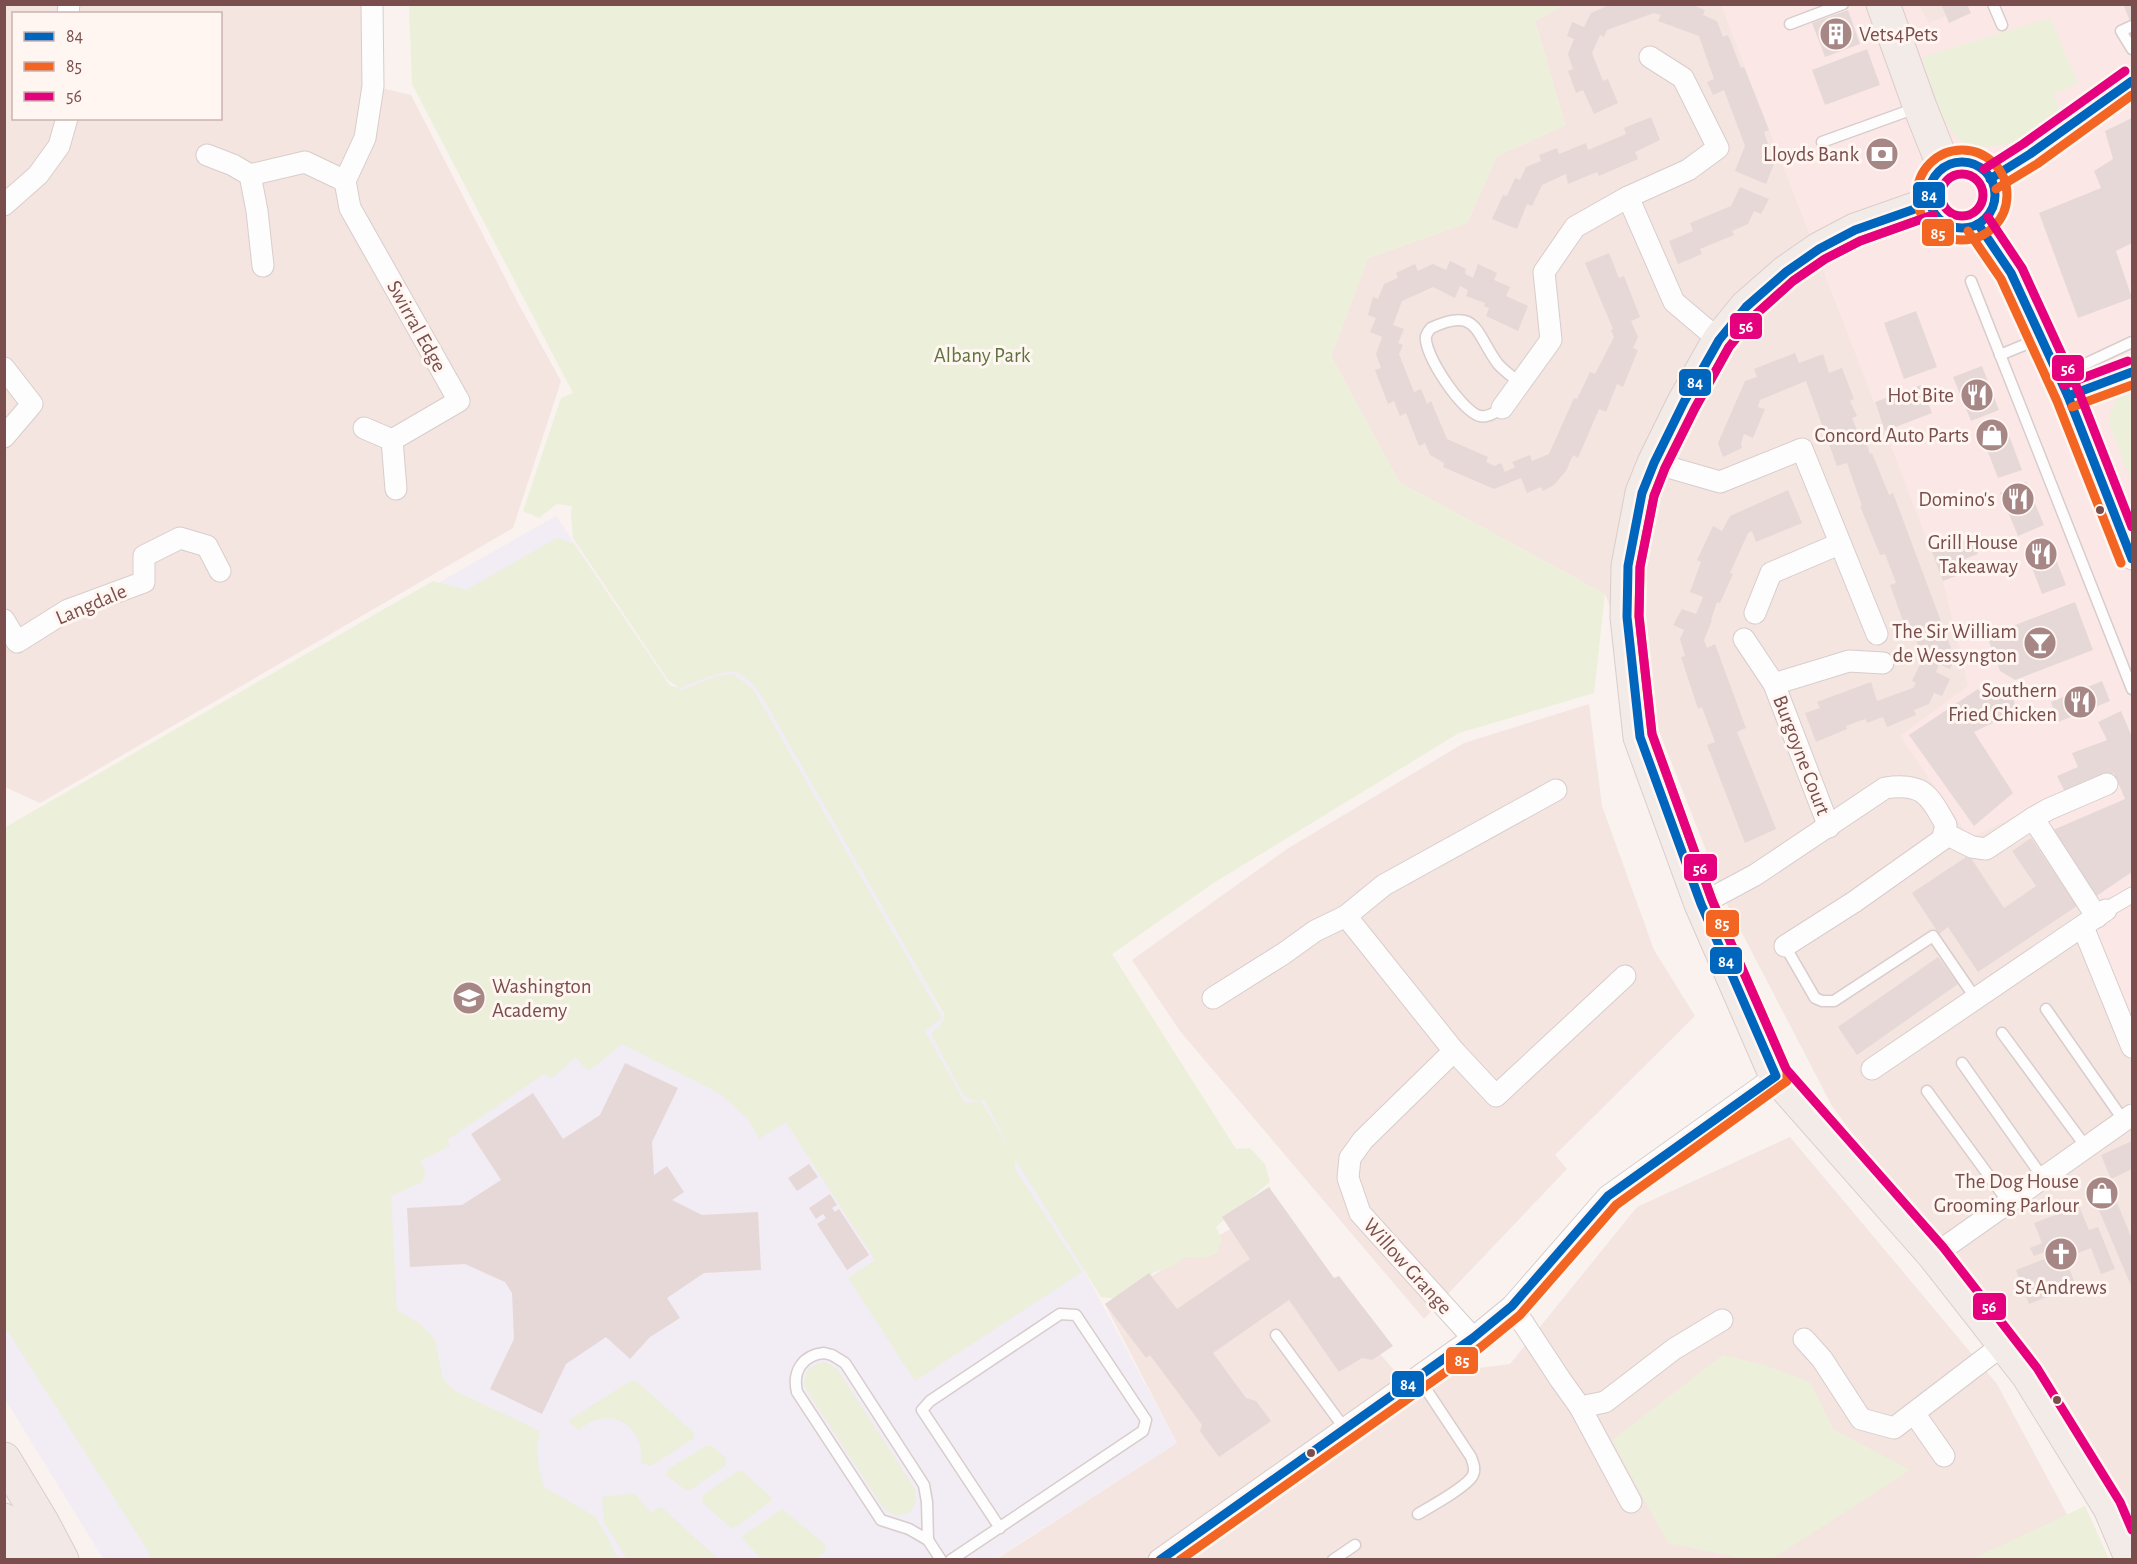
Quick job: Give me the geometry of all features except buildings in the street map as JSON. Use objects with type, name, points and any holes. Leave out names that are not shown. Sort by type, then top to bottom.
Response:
[{"type":"highway","points":[[4,1459],[62,1560]]},
{"type":"highway","points":[[4,1520],[26,1560]]},
{"type":"main road","points":[[1883,4],[1944,167]]},
{"type":"main road","points":[[1958,162],[1969,163],[1980,167],[1990,179],[1995,199],[1992,210],[1978,224],[1969,228],[1958,228],[1947,225],[1934,213],[1929,204],[1929,191],[1933,180],[1944,167],[1958,162]]},
{"type":"main road","points":[[1929,204],[1855,230],[1819,249],[1786,272],[1746,307],[1719,340],[1684,402],[1642,493],[1628,566],[1627,617],[1640,737],[1701,904],[1776,1076],[1934,1255],[2028,1375],[2110,1508],[2130,1549]]},
{"type":"street","points":[[207,156],[233,165],[250,175],[305,162],[345,181],[365,138],[373,86],[372,4]]},
{"type":"street","points":[[1502,408],[1551,340],[1544,272],[1575,228],[1628,197],[1688,170],[1718,148],[1683,78],[1650,57]]},
{"type":"street","points":[[1990,179],[2030,154],[2133,81]]},
{"type":"street","points":[[4,205],[38,176],[59,146],[66,120]]},
{"type":"street","points":[[250,175],[257,211],[263,266]]},
{"type":"street","name":"Swirral Edge","points":[[345,181],[350,208],[459,401],[392,440]]},
{"type":"street","points":[[1628,197],[1674,302],[1719,340]]},
{"type":"street","points":[[1978,224],[2011,273],[2057,372],[2133,559]]},
{"type":"street","points":[[4,368],[32,404],[4,437]]},
{"type":"street","points":[[364,428],[392,440],[396,489]]},
{"type":"street","points":[[1654,463],[1720,482],[1802,449],[1877,634]]},
{"type":"street","name":"Langdale","points":[[4,620],[17,642],[68,610],[144,582],[144,556],[180,538],[207,546],[220,571]]},
{"type":"street","points":[[1755,613],[1771,573],[1839,544]]},
{"type":"street","name":"Burgoyne Court","points":[[1743,639],[1774,684],[1829,827]]},
{"type":"street","name":"Burgoyne Court","points":[[1774,684],[1850,661],[1883,663]]},
{"type":"street","points":[[1944,833],[1972,847],[1986,849],[2049,809],[2107,784]]},
{"type":"street","points":[[1701,904],[1755,875],[1885,788],[1903,785],[1929,796],[1946,825],[1943,839],[1854,902],[1785,946]]},
{"type":"street","points":[[1213,998],[1315,931],[1346,916],[1384,885],[1556,790]]},
{"type":"street","points":[[2033,818],[2096,918],[2133,1047]]},
{"type":"street","points":[[1872,1069],[2133,895]]},
{"type":"street","points":[[1346,916],[1454,1052],[1496,1096],[1625,976]]},
{"type":"street","name":"Willow Grange","points":[[1454,1052],[1363,1140],[1350,1158],[1348,1178],[1360,1213],[1473,1338]]},
{"type":"street","points":[[1159,1560],[1473,1338],[1512,1306],[1608,1196],[1776,1076]]},
{"type":"street","points":[[1934,1255],[2128,1118]]},
{"type":"street","points":[[1512,1306],[1580,1407],[1631,1502]]},
{"type":"street","points":[[1580,1407],[1605,1402],[1674,1349],[1722,1320]]},
{"type":"street","points":[[1804,1339],[1822,1359],[1861,1419],[1894,1428],[2004,1344]]},
{"type":"street","points":[[1914,1413],[1944,1456]]},
{"type":"lane","points":[[1790,24],[1843,4]]},
{"type":"lane","points":[[1993,4],[2002,25]]},
{"type":"lane","points":[[2132,26],[2121,31],[2133,49]]},
{"type":"lane","points":[[1822,141],[1920,107]]},
{"type":"lane","points":[[1971,281],[2133,689]]},
{"type":"lane","points":[[1502,408],[1490,415],[1479,416],[1469,410],[1433,364],[1426,336],[1431,328],[1458,318],[1467,321],[1477,330],[1499,365],[1520,383]]},
{"type":"lane","points":[[2000,355],[2041,338]]},
{"type":"lane","points":[[2057,372],[2081,366],[2133,342]]},
{"type":"lane","points":[[2068,396],[2133,372]]},
{"type":"lane","points":[[1785,946],[1815,998],[1822,1001],[1834,1001],[1933,936],[1976,999]]},
{"type":"lane","points":[[2046,1009],[2128,1118]]},
{"type":"lane","points":[[2002,1032],[2086,1147]]},
{"type":"lane","points":[[1962,1063],[2043,1178]]},
{"type":"lane","points":[[1927,1090],[2008,1202]]},
{"type":"lane","points":[[951,1560],[1000,1528],[1143,1431],[1146,1420],[1076,1315],[1060,1314],[930,1401],[922,1410],[1000,1528]]},
{"type":"lane","points":[[1276,1335],[1345,1429]]},
{"type":"lane","points":[[928,1540],[924,1485],[852,1373],[845,1363],[832,1355],[817,1354],[809,1357],[795,1376],[797,1392],[881,1520],[909,1529],[928,1540],[941,1560]]},
{"type":"lane","points":[[1418,1377],[1475,1466],[1473,1475],[1466,1484],[1418,1514]]},
{"type":"lane","points":[[1333,1560],[1355,1545]]},
{"type":"shaded area","points":[[5,5],[372,5],[373,86],[411,95],[519,305],[561,381],[513,528],[40,803],[5,787]]},
{"type":"shaded area","points":[[1564,5],[2132,5],[2132,1511],[1832,1106],[1728,906],[1605,594],[1399,482],[1331,356],[1368,258],[1467,223],[1497,156],[1565,125],[1535,21]]},
{"type":"shaded area","points":[[1721,5],[1919,5],[1929,23],[1973,5],[2132,5],[2132,1022],[2086,908],[2033,808],[1970,838],[1900,736],[1968,686],[1943,581]]},
{"type":"shaded area","name":"Washington Academy","points":[[556,516],[672,688],[746,660],[1028,1167],[1177,1443],[995,1559],[104,1560],[5,1399],[5,829]]},
{"type":"shaded area","points":[[1589,704],[1602,806],[1654,950],[1695,1016],[1555,1155],[1567,1169],[1424,1319],[1180,1031],[1132,960],[1287,849],[1464,743]]},
{"type":"shaded area","points":[[1790,1137],[1997,1384],[2091,1559],[995,1560],[1177,1443],[1105,1304],[1257,1213],[1401,1378],[1510,1364],[1637,1207]]},
{"type":"green space","name":"Albany Park","points":[[409,5],[1564,5],[1535,21],[1565,125],[1497,156],[1467,223],[1368,258],[1331,356],[1399,482],[1605,594],[1594,693],[1459,733],[1215,882],[1112,954],[1236,1149],[1250,1148],[1265,1164],[1270,1182],[1216,1227],[1222,1240],[1216,1254],[1204,1258],[1185,1257],[1172,1267],[1154,1272],[1140,1288],[1119,1299],[1101,1297],[1015,1159],[1015,1169],[1082,1272],[915,1381],[848,1278],[875,1260],[786,1122],[759,1139],[748,1119],[719,1093],[622,1044],[590,1070],[585,1068],[576,1057],[552,1078],[544,1074],[447,1140],[450,1146],[420,1161],[426,1173],[422,1182],[391,1196],[397,1310],[420,1324],[435,1339],[443,1379],[455,1391],[540,1431],[537,1452],[544,1487],[596,1517],[619,1559],[150,1559],[148,1551],[5,1327],[4,828],[433,581],[466,590],[557,538],[574,544],[669,685],[682,690],[714,677],[733,674],[753,689],[942,1018],[925,1031],[965,1103],[981,1101],[1012,1153],[985,1101],[969,1099],[963,1095],[931,1034],[942,1023],[945,1016],[760,693],[746,677],[735,672],[715,675],[680,688],[668,680],[573,538],[572,506],[557,504],[539,518],[523,511],[561,398],[573,393],[412,84]]},
{"type":"green space","points":[[2050,18],[2078,83],[2053,94],[2063,117],[2042,131],[2016,142],[1989,147],[1962,142],[1951,130],[1943,116],[1922,57]]},
{"type":"green space","points":[[2132,395],[2132,483],[2109,424],[2111,409],[2118,397]]},
{"type":"green space","points":[[1723,1355],[1764,1365],[1810,1382],[1833,1429],[1910,1470],[1772,1559],[1746,1559],[1668,1543],[1612,1440]]},
{"type":"green space","points":[[825,1362],[837,1369],[915,1489],[916,1502],[910,1512],[896,1516],[884,1509],[806,1389],[804,1383],[807,1371],[818,1363]]},
{"type":"green space","points":[[632,1380],[636,1381],[694,1433],[694,1438],[651,1466],[641,1463],[641,1449],[637,1438],[622,1422],[601,1419],[590,1422],[579,1430],[571,1425],[569,1420]]},
{"type":"green space","points":[[706,1446],[712,1446],[726,1459],[726,1465],[690,1490],[685,1489],[666,1475],[668,1469]]},
{"type":"green space","points":[[738,1471],[742,1471],[771,1497],[771,1501],[736,1527],[731,1528],[702,1502],[703,1495]]},
{"type":"green space","points":[[634,1493],[651,1513],[661,1507],[718,1559],[627,1559],[604,1522],[602,1497]]},
{"type":"green space","points":[[2085,1506],[2109,1559],[1972,1559]]},
{"type":"green space","points":[[782,1509],[826,1545],[824,1553],[814,1559],[761,1559],[742,1536]]},
{"type":"transit line","name":"56","points":[[1984,169],[2125,71]]},
{"type":"transit line","name":"84","points":[[1990,179],[2030,154],[2132,81]]},
{"type":"transit line","name":"85","points":[[1996,189],[2037,164],[2132,95]]},
{"type":"transit line","name":"85","points":[[1962,150],[1979,154],[1994,163],[2003,178],[2007,195],[2003,212],[1994,227],[1979,236],[1962,240],[1945,236],[1930,227],[1921,212],[1917,195],[1921,178],[1930,163],[1945,154],[1962,150]]},
{"type":"transit line","name":"84","points":[[1962,162],[1975,165],[1985,172],[1992,182],[1995,195],[1992,208],[1985,218],[1975,225],[1962,228],[1949,225],[1939,218],[1932,208],[1929,195],[1932,182],[1939,172],[1949,165],[1962,162]]},
{"type":"transit line","name":"56","points":[[1962,174],[1977,180],[1983,195],[1977,210],[1962,216],[1947,210],[1941,195],[1947,180],[1962,174]]},
{"type":"transit line","name":"84","points":[[1160,1560],[1473,1338],[1512,1306],[1608,1196],[1776,1076],[1701,904],[1640,737],[1627,617],[1628,566],[1642,493],[1654,463],[1684,402],[1719,340],[1746,307],[1786,272],[1819,249],[1855,230],[1929,204]]},
{"type":"transit line","name":"85","points":[[1180,1560],[1481,1347],[1520,1315],[1616,1205],[1787,1081],[1787,1071],[1712,900],[1652,734],[1639,616],[1640,567],[1654,496],[1665,468],[1729,347],[1755,315],[1793,281],[1825,259],[1860,241],[1933,215]]},
{"type":"transit line","name":"56","points":[[1933,215],[1860,241],[1825,259],[1793,281],[1755,315],[1729,347],[1695,408],[1665,468],[1654,496],[1640,567],[1639,616],[1652,734],[1712,900],[1786,1069],[1943,1247],[2037,1368],[2120,1502],[2132,1530]]},
{"type":"transit line","name":"56","points":[[1988,217],[2022,268],[2079,392],[2132,527]]},
{"type":"transit line","name":"84","points":[[1978,224],[2011,273],[2068,396],[2132,559]]},
{"type":"transit line","name":"85","points":[[1968,231],[2001,279],[2057,401],[2121,563]]},
{"type":"transit line","name":"56","points":[[2064,385],[2128,361]]},
{"type":"transit line","name":"84","points":[[2068,396],[2132,372]]},
{"type":"transit line","name":"85","points":[[2072,407],[2132,385]]},
{"type":"place","name":"Vets4Pets","points":[[1836,34]]},
{"type":"place","name":"Lloyds Bank","points":[[1882,154]]},
{"type":"place","name":"Hot Bite","points":[[1977,395]]},
{"type":"place","name":"Concord Auto Parts","points":[[1992,435]]},
{"type":"place","name":"Domino's","points":[[2018,499]]},
{"type":"place","name":"Grill House Takeaway","points":[[2041,554]]},
{"type":"place","name":"The Sir William de Wessyngton","points":[[2040,643]]},
{"type":"place","name":"Southern Fried Chicken","points":[[2080,702]]},
{"type":"place","name":"Washington Academy","points":[[469,998]]},
{"type":"place","name":"The Dog House Grooming Parlour","points":[[2102,1193]]},
{"type":"place","name":"St Andrews","points":[[2061,1254]]}]
